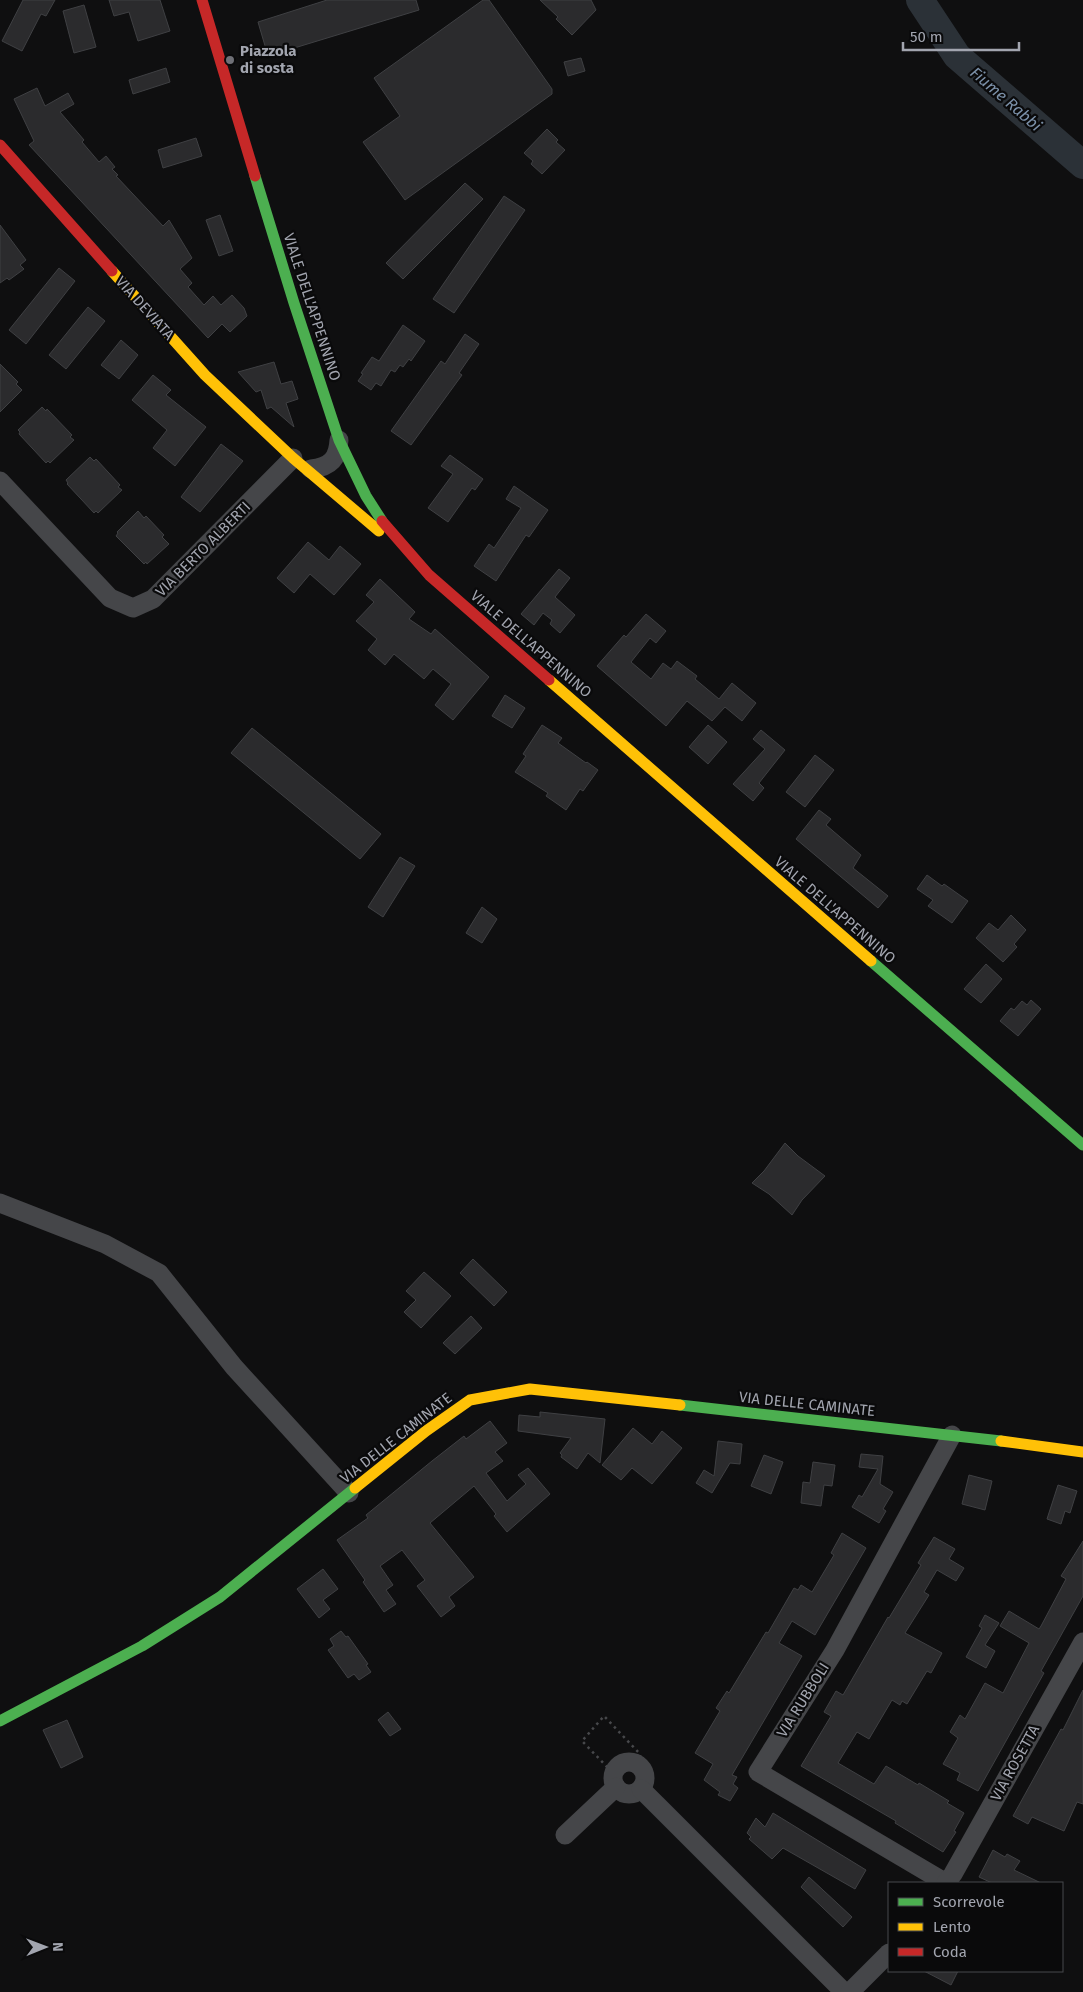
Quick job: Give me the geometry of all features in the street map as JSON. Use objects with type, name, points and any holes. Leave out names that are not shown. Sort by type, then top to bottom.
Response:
[{"type":"street","name":"VIALE DELL'APPENNINO","points":[[202,0],[294,303],[340,440],[366,496],[378,516],[429,575],[1022,1094],[1083,1145]]},
{"type":"street","name":"VIA DEVIATA","points":[[0,145],[205,375],[343,501],[429,575]]},
{"type":"street","points":[[301,463],[321,468],[338,453],[340,440]]},
{"type":"street","name":"VIA DEVIATA","points":[[301,463],[328,479],[352,485],[366,496]]},
{"type":"street","name":"VIA BERTO ALBERTI","points":[[0,481],[110,598],[133,608],[153,599],[301,463]]},
{"type":"street","points":[[343,501],[359,504],[363,502],[366,496]]},
{"type":"street","points":[[0,1203],[105,1244],[159,1273],[234,1367],[349,1493]]},
{"type":"street","name":"VIA DELLE CAMINATE","points":[[0,1721],[142,1646],[220,1597],[426,1431],[470,1400],[530,1389],[952,1435],[1083,1452]]},
{"type":"street","name":"VIA RUBBOLI","points":[[944,1882],[758,1772],[835,1650],[952,1435]]},
{"type":"street","name":"VIA ROSETTA","points":[[947,1882],[1083,1642]]},
{"type":"street","points":[[565,1835],[615,1781],[617,1767],[626,1761],[637,1763],[645,1777],[641,1789],[635,1793],[627,1794],[615,1781]]},
{"type":"street","points":[[641,1789],[844,1992]]},
{"type":"street","points":[[850,1992],[888,1954]]},
{"type":"path","points":[[615,1781],[582,1741],[604,1716],[640,1754],[641,1767]]},
{"type":"building","points":[[23,0],[55,0],[46,16],[41,14],[22,51],[2,41]]},
{"type":"building","points":[[109,0],[160,0],[170,31],[138,41],[129,12],[114,16]]},
{"type":"building","points":[[327,0],[416,0],[419,10],[268,56],[258,22]]},
{"type":"building","points":[[483,0],[489,0],[552,89],[552,94],[405,200],[363,142],[400,116],[374,78]]},
{"type":"building","points":[[540,0],[591,0],[596,10],[572,35],[556,19],[558,17]]},
{"type":"building","points":[[84,5],[96,47],[74,53],[63,11]]},
{"type":"building","points":[[581,58],[585,71],[568,76],[564,62]]},
{"type":"building","points":[[166,68],[170,82],[133,94],[129,80]]},
{"type":"building","points":[[37,88],[45,106],[68,93],[74,104],[60,112],[84,140],[82,142],[99,162],[106,156],[115,167],[112,169],[118,175],[116,176],[163,226],[169,220],[192,258],[180,269],[192,283],[188,287],[204,305],[213,296],[221,305],[232,295],[244,308],[247,316],[230,332],[222,324],[208,338],[29,145],[34,141],[14,99]]},
{"type":"building","points":[[547,129],[558,140],[556,142],[565,150],[542,174],[531,164],[533,161],[524,153]]},
{"type":"building","points":[[196,138],[202,156],[163,168],[158,150]]},
{"type":"building","points":[[465,183],[483,199],[403,279],[386,263]]},
{"type":"building","points":[[504,196],[525,210],[454,313],[433,299]]},
{"type":"building","points":[[220,215],[233,251],[219,256],[206,220]]},
{"type":"building","points":[[0,225],[26,260],[20,265],[24,269],[9,280],[7,278],[0,283]]},
{"type":"building","points":[[59,268],[75,281],[26,344],[9,330]]},
{"type":"building","points":[[88,307],[105,321],[66,369],[49,355]]},
{"type":"building","points":[[403,325],[425,341],[411,361],[409,359],[403,367],[400,365],[395,372],[391,370],[381,386],[376,383],[371,390],[358,381],[363,374],[361,373],[372,357],[379,361]]},
{"type":"building","points":[[465,334],[479,344],[459,373],[462,375],[411,445],[391,431],[441,361],[445,364]]},
{"type":"building","points":[[121,340],[138,355],[119,379],[101,365]]},
{"type":"building","points":[[274,362],[281,384],[292,381],[298,399],[286,403],[294,427],[271,407],[267,409],[261,390],[256,392],[238,372]]},
{"type":"building","points":[[0,364],[18,382],[16,384],[22,390],[0,412]]},
{"type":"building","points":[[153,375],[171,390],[166,395],[206,427],[175,466],[153,448],[167,430],[132,400]]},
{"type":"building","points":[[42,407],[46,411],[47,409],[72,435],[70,437],[74,440],[50,463],[48,461],[46,463],[19,434],[18,430]]},
{"type":"building","points":[[221,444],[243,461],[200,512],[181,497]]},
{"type":"building","points":[[450,455],[483,479],[475,490],[472,488],[448,522],[428,508],[453,474],[441,466]]},
{"type":"building","points":[[90,457],[94,461],[96,459],[120,485],[118,487],[122,490],[98,513],[96,511],[94,513],[67,484],[66,480]]},
{"type":"building","points":[[514,486],[548,510],[529,537],[526,535],[496,581],[474,566],[489,544],[494,548],[521,508],[506,499]]},
{"type":"building","points":[[138,511],[144,518],[146,516],[164,535],[162,537],[169,544],[147,564],[146,562],[144,564],[116,536],[117,532]]},
{"type":"building","points":[[308,542],[329,560],[340,546],[361,564],[334,595],[310,574],[294,593],[277,578]]},
{"type":"building","points":[[559,569],[570,578],[555,597],[575,615],[560,633],[550,624],[552,620],[543,613],[534,625],[521,614]]},
{"type":"building","points":[[380,579],[415,612],[409,619],[431,634],[435,629],[489,677],[453,720],[435,705],[451,684],[433,669],[424,679],[394,654],[385,665],[368,650],[377,639],[356,621],[374,602],[366,595]]},
{"type":"building","points":[[646,614],[666,631],[656,643],[650,638],[631,662],[651,679],[663,663],[671,669],[677,661],[697,676],[695,679],[719,699],[732,683],[756,703],[742,721],[725,707],[712,721],[687,701],[666,726],[597,666],[624,635],[626,637]]},
{"type":"building","points":[[505,695],[525,708],[512,728],[492,716]]},
{"type":"building","points":[[542,725],[562,738],[558,743],[598,770],[583,791],[580,789],[566,810],[546,796],[548,793],[515,772],[526,756],[523,754]]},
{"type":"building","points":[[708,725],[727,742],[708,764],[689,747]]},
{"type":"building","points":[[252,728],[381,834],[360,859],[231,753]]},
{"type":"building","points":[[761,730],[785,750],[759,783],[764,788],[753,801],[733,784],[765,749],[753,739]]},
{"type":"building","points":[[815,755],[834,770],[805,807],[786,792]]},
{"type":"building","points":[[819,810],[831,819],[826,825],[861,855],[853,868],[888,896],[878,908],[796,839]]},
{"type":"building","points":[[400,857],[415,866],[383,917],[368,907]]},
{"type":"building","points":[[927,875],[942,886],[944,884],[968,901],[952,923],[928,906],[933,900],[917,889]]},
{"type":"building","points":[[482,907],[497,919],[482,943],[466,933]]},
{"type":"building","points":[[1011,915],[1026,930],[1014,944],[1017,947],[1003,962],[976,938],[989,923],[998,930]]},
{"type":"building","points":[[986,964],[1002,979],[981,1003],[964,989]]},
{"type":"building","points":[[1031,1000],[1041,1009],[1018,1036],[1000,1021],[1011,1008],[1014,1010],[1022,1001],[1027,1005]]},
{"type":"building","points":[[785,1143],[798,1156],[825,1176],[802,1200],[792,1215],[769,1194],[752,1183],[764,1171]]},
{"type":"building","points":[[473,1259],[507,1292],[494,1306],[460,1273]]},
{"type":"building","points":[[424,1272],[451,1296],[421,1328],[404,1312],[416,1300],[406,1291]]},
{"type":"building","points":[[471,1316],[482,1328],[455,1354],[443,1343]]},
{"type":"building","points":[[540,1412],[605,1419],[600,1463],[588,1453],[577,1469],[561,1457],[560,1453],[571,1438],[518,1431],[519,1415],[540,1417]]},
{"type":"building","points":[[490,1421],[507,1443],[495,1452],[503,1461],[486,1473],[507,1501],[526,1484],[518,1475],[528,1468],[550,1494],[507,1532],[494,1516],[496,1514],[474,1486],[430,1523],[474,1577],[449,1597],[455,1606],[441,1617],[417,1586],[425,1580],[402,1550],[380,1566],[393,1585],[386,1590],[396,1604],[384,1612],[363,1582],[365,1580],[337,1540],[368,1518],[366,1515],[464,1436],[466,1439]]},
{"type":"building","points":[[633,1428],[652,1444],[662,1431],[682,1448],[652,1484],[632,1468],[621,1480],[602,1465]]},
{"type":"building","points":[[718,1441],[742,1444],[740,1464],[730,1463],[712,1493],[696,1483],[704,1470],[714,1476]]},
{"type":"building","points":[[861,1454],[883,1456],[880,1484],[893,1492],[883,1509],[886,1511],[879,1523],[852,1507],[859,1495],[862,1497],[878,1469],[859,1467]]},
{"type":"building","points":[[764,1455],[783,1462],[771,1494],[751,1486]]},
{"type":"building","points":[[813,1462],[835,1465],[832,1486],[824,1485],[821,1506],[801,1503],[803,1482],[810,1483]]},
{"type":"building","points":[[969,1475],[992,1481],[985,1510],[962,1504]]},
{"type":"building","points":[[1058,1485],[1077,1491],[1070,1513],[1065,1511],[1061,1524],[1047,1519]]},
{"type":"building","points":[[842,1533],[866,1548],[815,1635],[792,1621],[779,1643],[802,1656],[732,1775],[737,1777],[733,1784],[738,1788],[730,1801],[718,1795],[720,1792],[704,1780],[713,1764],[695,1753],[720,1711],[716,1708],[727,1691],[729,1693],[766,1632],[768,1633],[794,1588],[798,1590],[801,1585],[812,1592],[834,1555],[831,1553]]},
{"type":"building","points":[[934,1537],[955,1549],[949,1559],[964,1568],[956,1581],[937,1570],[924,1592],[929,1595],[905,1633],[942,1653],[931,1673],[927,1671],[907,1704],[902,1701],[900,1705],[892,1700],[869,1739],[857,1732],[838,1763],[874,1784],[886,1766],[949,1801],[947,1803],[964,1813],[954,1831],[956,1832],[943,1852],[895,1823],[896,1821],[801,1766],[831,1716],[824,1712],[836,1691],[843,1695],[888,1617],[921,1565],[918,1563]]},
{"type":"building","points":[[1083,1541],[1083,1596],[1041,1671],[1044,1673],[978,1791],[957,1780],[960,1773],[943,1764],[958,1738],[950,1732],[960,1715],[965,1719],[985,1683],[1003,1693],[1029,1643],[1000,1626],[1009,1611],[1039,1629],[1066,1579],[1061,1576]]},
{"type":"building","points":[[323,1569],[338,1589],[323,1600],[330,1609],[319,1618],[297,1589]]},
{"type":"building","points":[[985,1615],[999,1623],[985,1645],[995,1651],[986,1668],[966,1657],[982,1628],[979,1626]]},
{"type":"building","points":[[341,1631],[346,1637],[348,1636],[368,1664],[366,1665],[371,1672],[359,1680],[354,1674],[348,1678],[328,1650],[334,1646],[330,1639]]},
{"type":"building","points":[[1083,1690],[1083,1804],[1077,1802],[1064,1831],[1032,1817],[1028,1824],[1013,1816],[1061,1729],[1063,1730]]},
{"type":"building","points":[[388,1712],[401,1729],[390,1736],[378,1720]]},
{"type":"building","points":[[67,1720],[83,1757],[61,1768],[43,1730]]},
{"type":"building","points":[[773,1813],[866,1870],[855,1889],[783,1848],[772,1859],[749,1839],[751,1837],[747,1833],[756,1818],[765,1827]]},
{"type":"building","points":[[993,1850],[1005,1857],[1007,1854],[1020,1861],[1014,1870],[1039,1882],[990,1882],[979,1877]]},
{"type":"building","points":[[809,1877],[852,1917],[843,1927],[801,1887]]},
{"type":"building","points":[[926,1972],[958,1972],[951,1985]]},
{"type":"waterway","name":"Fiume Rabbi","points":[[920,0],[957,56],[1083,165]]},
{"type":"traffic: fast","points":[[255,176],[339,440],[366,496],[382,521]]},
{"type":"traffic: fast","points":[[871,961],[1083,1145]]},
{"type":"traffic: fast","points":[[680,1405],[1001,1441]]},
{"type":"traffic: fast","points":[[0,1721],[142,1646],[220,1597],[355,1488]]},
{"type":"traffic: slow","points":[[112,271],[205,375],[293,458],[379,531]]},
{"type":"traffic: slow","points":[[549,680],[871,961]]},
{"type":"traffic: slow","points":[[355,1488],[426,1431],[470,1400],[530,1389],[680,1405]]},
{"type":"traffic: slow","points":[[1001,1441],[1083,1452]]},
{"type":"traffic: jam","points":[[202,0],[255,176]]},
{"type":"traffic: jam","points":[[0,145],[112,271]]},
{"type":"traffic: jam","points":[[382,521],[429,575],[549,680]]},
{"type":"place","name":"Piazzola di sosta","points":[[230,60]]}]
